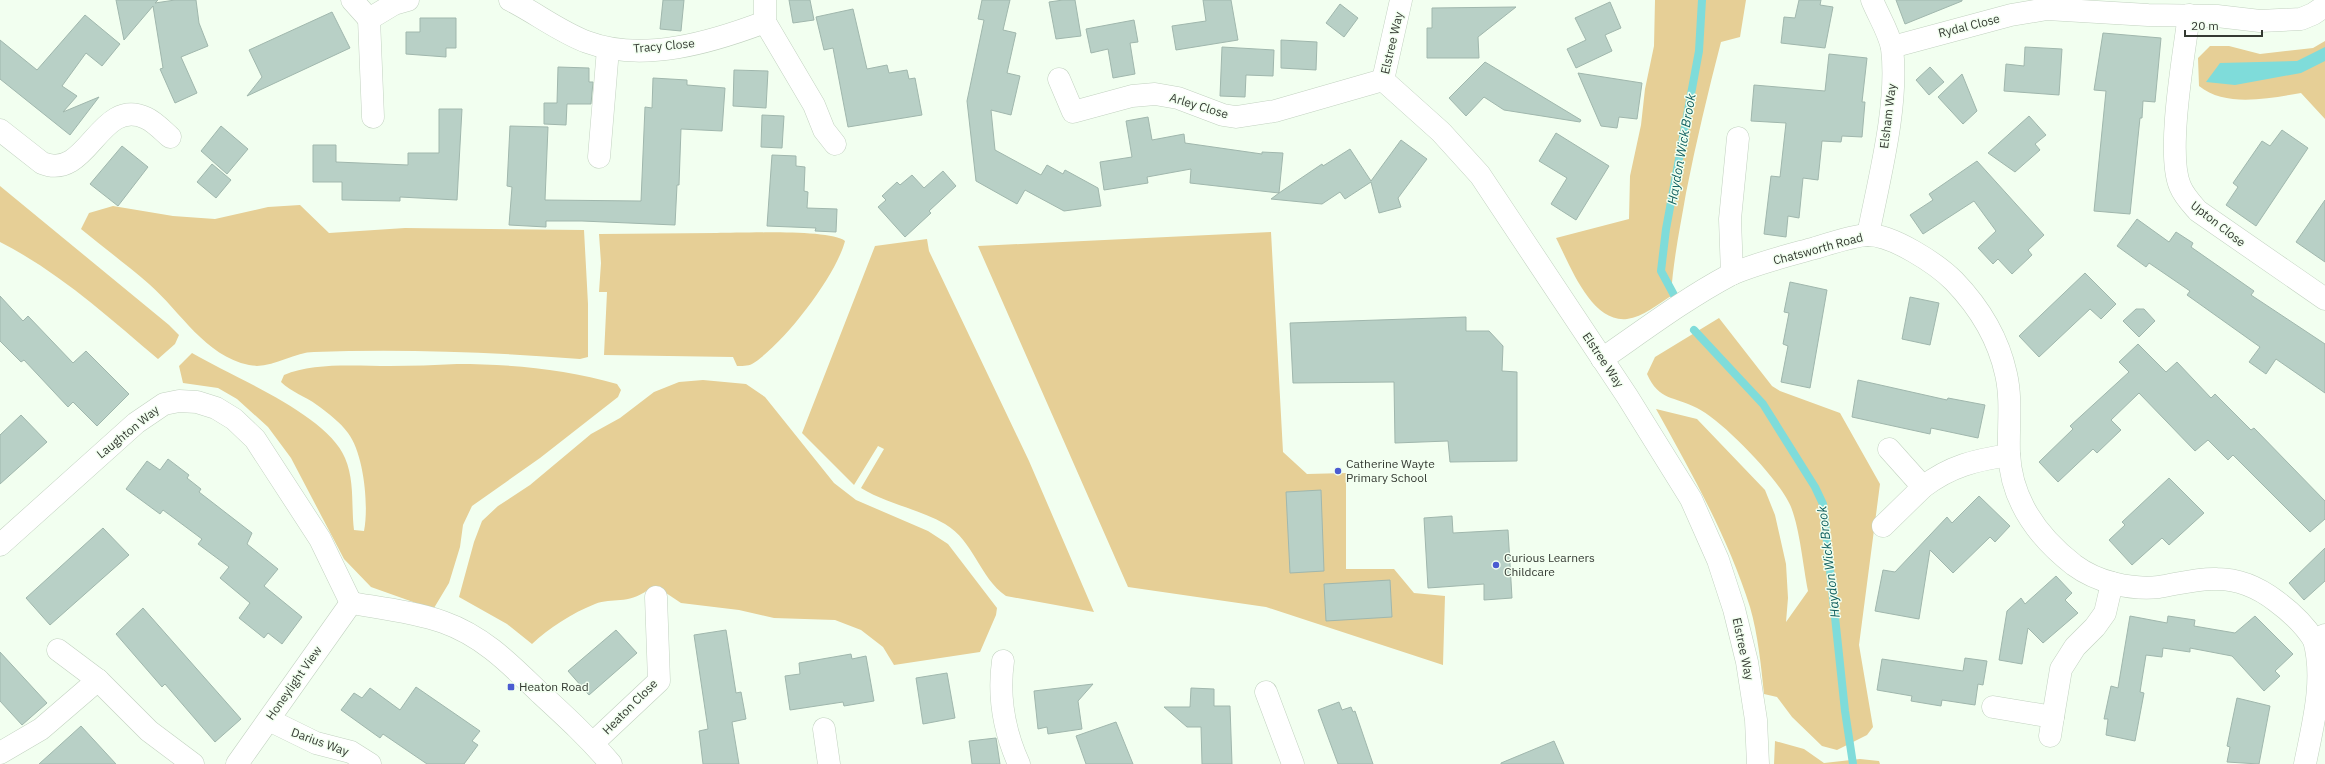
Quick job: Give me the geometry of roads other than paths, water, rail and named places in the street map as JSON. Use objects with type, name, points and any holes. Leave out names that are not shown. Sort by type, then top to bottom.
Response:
[{"type":"street","points":[[352,0],[369,19],[373,117]]},
{"type":"street","points":[[369,19],[394,4],[408,0]]},
{"type":"street","name":"Tracy Close","points":[[510,0],[586,42],[608,49],[684,47],[729,36],[765,22]]},
{"type":"street","points":[[765,0],[765,22],[814,105],[824,130],[835,144]]},
{"type":"street","name":"Elstree Way","points":[[1402,0],[1383,80],[1441,132],[1480,175],[1602,359],[1691,499],[1718,560],[1734,609],[1747,662],[1756,720],[1758,764]]},
{"type":"street","name":"Elsham Way","points":[[1868,235],[1888,121],[1893,82],[1892,47],[1872,0]]},
{"type":"street","points":[[2189,15],[2260,21],[2285,21],[2301,19],[2313,14],[2325,6]]},
{"type":"street","name":"Rydal Close","points":[[1892,47],[2011,16],[2047,10],[2148,15],[2189,15]]},
{"type":"street","name":"Upton Close","points":[[2189,15],[2175,145],[2175,168],[2180,185],[2187,199],[2198,211],[2325,299]]},
{"type":"street","points":[[599,157],[608,49]]},
{"type":"street","name":"Arley Close","points":[[1059,79],[1073,112],[1132,96],[1155,94],[1178,98],[1223,115],[1236,117],[1275,111],[1383,80]]},
{"type":"street","points":[[0,130],[42,163],[49,166],[68,163],[77,158],[110,122],[127,116],[137,115],[147,118],[170,137]]},
{"type":"street","points":[[1732,274],[1730,219],[1738,138]]},
{"type":"street","name":"Chatsworth Road","points":[[1602,359],[1671,312],[1732,274],[1805,251],[1868,235],[1897,243],[1925,258],[1946,274],[1966,294],[1985,318],[1995,337],[2007,377],[2010,455],[2012,475],[2018,496],[2026,512],[2038,530],[2065,557],[2079,568],[2112,582],[2144,587],[2204,579],[2237,581],[2264,592],[2293,614],[2319,637],[2319,682],[2305,764]]},
{"type":"street","name":"Laughton Way","points":[[0,545],[136,423],[164,404],[180,401],[197,402],[216,408],[234,419],[255,439],[320,539],[350,603]]},
{"type":"street","points":[[1889,449],[1923,487]]},
{"type":"street","points":[[1883,526],[1923,487],[1935,478],[1962,464],[2010,455]]},
{"type":"street","points":[[1993,707],[2052,727],[2061,669],[2075,648],[2102,616],[2112,582]]},
{"type":"street","name":"Heaton Close","points":[[593,743],[659,681],[656,597]]},
{"type":"street","points":[[350,603],[442,622],[478,638],[499,653],[593,743],[611,764]]},
{"type":"street","name":"Honeylight View","points":[[237,764],[350,603]]},
{"type":"street","points":[[58,650],[98,680],[149,731],[193,764]]},
{"type":"street","points":[[1003,661],[1001,700],[1008,736],[1019,764]]},
{"type":"street","points":[[0,754],[41,729],[98,680]]},
{"type":"street","points":[[1266,692],[1293,764]]},
{"type":"street","name":"Darius Way","points":[[269,720],[316,743],[351,752],[370,764]]},
{"type":"street","points":[[824,729],[829,764]]},
{"type":"water","points":[[2325,47],[2325,61],[2301,73],[2235,85],[2206,82],[2220,63],[2297,61]]},
{"type":"waterway","name":"Haydon Wick Brook","points":[[1674,295],[1661,271],[1666,229],[1699,51],[1702,0]]},
{"type":"waterway","name":"Haydon Wick Brook","points":[[1694,330],[1763,404],[1815,487],[1823,504],[1845,711],[1853,764]]},
{"type":"place","name":"Catherine Wayte Primary School","points":[[1338,471]]},
{"type":"place","name":"Curious Learners Childcare","points":[[1496,565]]},
{"type":"place","name":"Heaton Road","points":[[511,687]]}]
